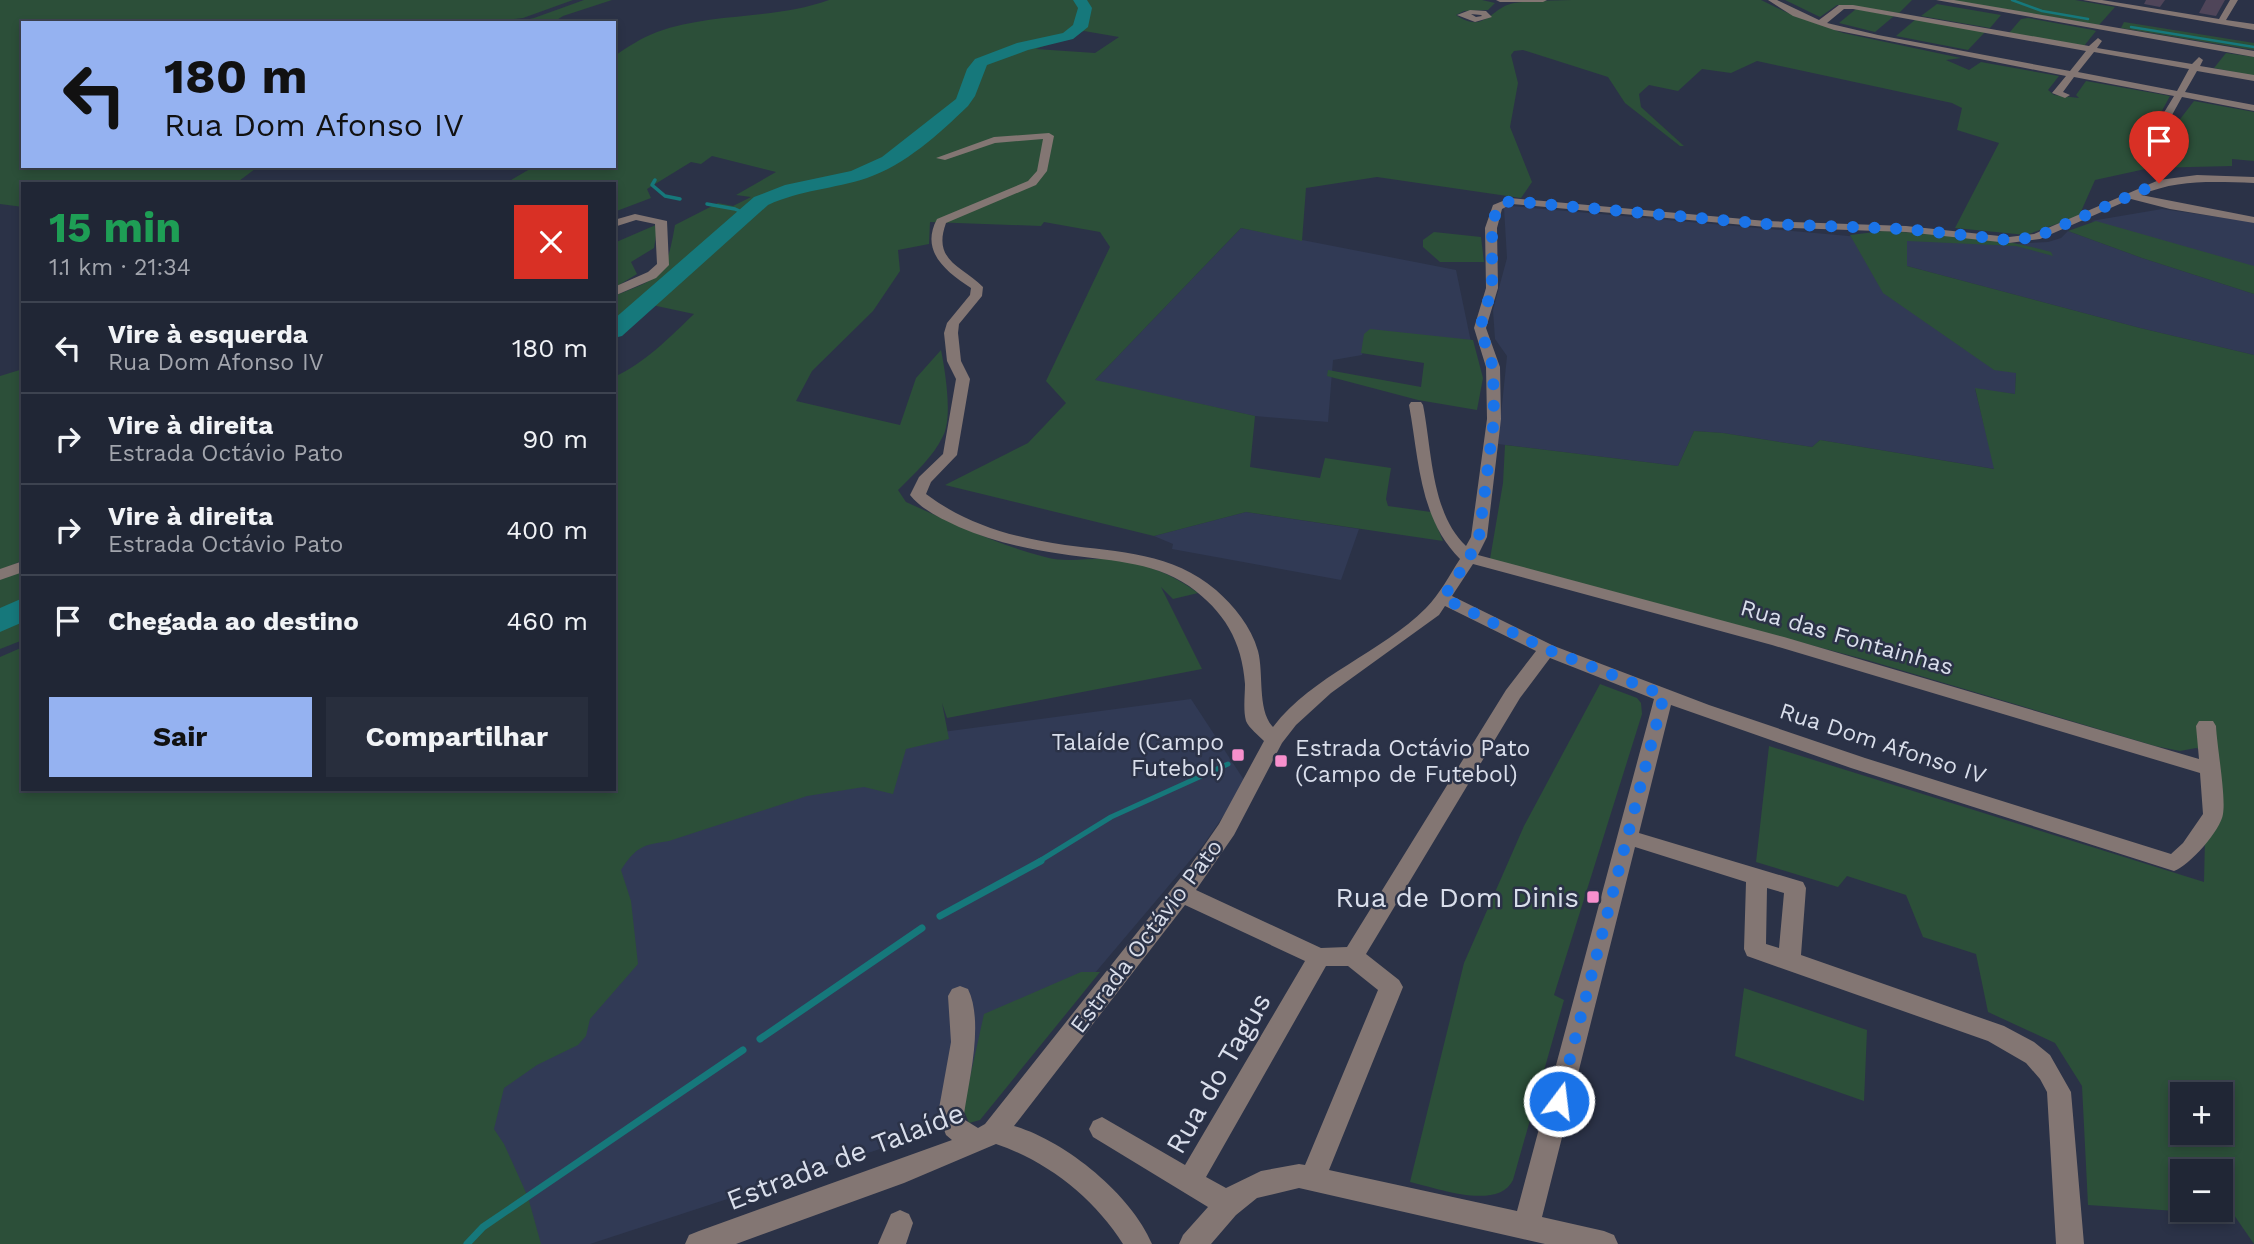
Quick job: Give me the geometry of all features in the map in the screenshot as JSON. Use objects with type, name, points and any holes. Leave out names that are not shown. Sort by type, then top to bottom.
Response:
[{"type":"street","points":[[1500,0],[1543,0]]},
{"type":"street","points":[[1772,0],[1821,23],[1878,38],[2254,108]]},
{"type":"street","points":[[1940,0],[2014,13],[2111,25],[2254,54]]},
{"type":"street","points":[[2087,0],[2127,3],[2254,27]]},
{"type":"street","points":[[2221,22],[2234,0]]},
{"type":"street","points":[[1485,14],[1508,1]]},
{"type":"street","points":[[2065,95],[2057,93],[2127,3]]},
{"type":"street","points":[[1821,23],[1844,7],[2254,78]]},
{"type":"street","points":[[1963,64],[2014,13]]},
{"type":"street","points":[[1878,38],[1904,16]]},
{"type":"street","points":[[2162,124],[2207,46]]},
{"type":"street","points":[[941,158],[1002,138],[1049,136],[1044,145],[1047,160],[1043,174],[1032,183],[941,221],[933,235],[943,261],[977,287],[976,296],[953,323],[951,333],[954,361],[963,379],[950,456],[924,480],[918,495],[935,511],[990,532],[1070,551],[1157,564],[1193,580],[1214,599],[1242,632],[1253,673],[1256,721],[1274,740]]},
{"type":"street","name":"Estrada Octávio Pato","points":[[986,1137],[1198,872],[1227,829],[1274,740],[1301,707],[1411,629],[1443,598],[1469,558],[1479,537],[1494,419],[1493,367],[1480,328],[1492,288],[1492,228],[1497,207],[1510,201],[1780,225],[1906,229],[2017,240],[2036,237],[2159,183],[2178,179],[2254,180]]},
{"type":"street","points":[[2128,195],[2162,204],[2254,220]]},
{"type":"street","points":[[616,223],[635,217],[660,221],[663,265],[652,275],[616,291]]},
{"type":"street","points":[[1416,405],[1437,510],[1456,548],[1469,558]]},
{"type":"street","name":"Rua das Fontainhas","points":[[1469,558],[1812,651],[2209,769]]},
{"type":"street","points":[[0,575],[21,567]]},
{"type":"street","name":"Rua Dom Afonso IV","points":[[1443,598],[1546,649],[1664,695],[2174,870],[2213,815],[2206,726]]},
{"type":"street","points":[[1353,956],[1513,694],[1546,649]]},
{"type":"street","points":[[1527,1226],[1664,695]]},
{"type":"street","points":[[1627,837],[1796,888],[1789,960]]},
{"type":"street","points":[[1758,877],[1755,948],[1996,1033],[2030,1050],[2041,1060],[2055,1079],[2059,1092],[2070,1244]]},
{"type":"street","points":[[1181,893],[1319,957],[1353,956],[1391,987],[1313,1177]]},
{"type":"street","name":"Rua do Tagus","points":[[1227,1203],[1189,1182],[1319,957]]},
{"type":"street","points":[[960,996],[963,1042],[951,1114],[955,1127],[986,1137]]},
{"type":"street","points":[[1102,1129],[1189,1182]]},
{"type":"street","name":"Estrada de Talaíde","points":[[699,1244],[986,1137],[1025,1142],[1046,1153],[1093,1189],[1118,1215],[1138,1244]]},
{"type":"street","points":[[1193,1244],[1227,1203],[1254,1185],[1283,1177],[1313,1177],[1604,1244]]},
{"type":"shaded area","points":[[1511,206],[1860,237],[2016,373],[2015,394],[1975,389],[1995,469],[1820,440],[1812,447],[1694,431],[1678,466],[1498,444],[1507,356],[1495,339],[1493,310],[1507,258],[1504,208]]},
{"type":"shaded area","points":[[2162,209],[2254,222],[2254,268],[2091,221]]},
{"type":"shaded area","points":[[1241,228],[1456,270],[1471,342],[1371,331],[1362,355],[1333,360],[1328,422],[1255,416],[1094,381]]},
{"type":"shaded area","points":[[2068,231],[2254,294],[2254,355],[2140,328],[1907,266],[1907,240],[2010,244],[2048,242],[2061,238]]},
{"type":"shaded area","points":[[1246,512],[1359,529],[1341,580],[1172,549],[1173,544],[1154,536]]},
{"type":"shaded area","points":[[1191,699],[1246,783],[1204,844],[1007,1077],[886,1147],[590,1244],[491,1244],[451,1115],[616,843],[897,738]]},
{"type":"green space","points":[[0,0],[573,0],[523,18],[498,21],[21,21],[21,168],[256,168],[238,182],[21,182],[21,207],[0,204]]},
{"type":"green space","points":[[584,0],[612,0],[555,21],[520,21]]},
{"type":"green space","points":[[829,0],[1482,0],[1495,3],[1488,10],[1464,11],[1456,15],[1474,22],[1487,18],[1506,5],[1524,2],[1761,0],[1843,33],[1961,58],[1946,60],[1969,70],[1981,62],[2059,76],[2048,90],[2054,95],[2079,98],[2076,95],[2086,81],[2170,96],[2158,118],[2146,120],[2158,126],[2174,127],[2194,101],[2254,112],[2254,161],[2232,159],[2232,166],[2150,168],[2095,180],[2079,216],[2026,235],[1955,228],[1999,143],[1957,130],[1962,108],[1952,103],[1757,61],[1731,73],[1702,69],[1678,91],[1649,85],[1639,94],[1641,107],[1684,146],[1680,146],[1625,103],[1608,77],[1523,50],[1514,51],[1511,55],[1518,83],[1510,127],[1532,182],[1521,198],[1377,177],[1306,188],[1302,241],[1241,228],[1095,380],[1255,416],[1250,467],[1320,478],[1325,458],[1391,468],[1386,499],[1388,506],[1431,512],[1443,541],[1246,512],[1154,536],[945,485],[1028,443],[1066,403],[1046,381],[1110,247],[1100,232],[1044,222],[1041,226],[930,222],[929,244],[898,250],[900,271],[873,311],[812,371],[796,401],[900,425],[916,378],[941,350],[947,393],[946,428],[929,458],[898,490],[906,502],[1027,552],[1061,560],[1120,560],[1144,565],[1178,580],[1198,593],[1173,599],[1161,587],[1202,669],[947,718],[942,703],[949,739],[906,749],[893,794],[864,787],[807,796],[640,848],[621,870],[631,901],[638,964],[590,1019],[586,1036],[578,1045],[537,1065],[504,1088],[494,1129],[504,1144],[528,1197],[541,1244],[0,1244],[0,657],[21,648],[21,791],[616,791],[616,376],[647,357],[694,314],[652,305],[616,336],[616,295],[643,284],[659,273],[668,255],[675,225],[718,203],[733,206],[751,197],[736,195],[776,172],[712,156],[701,164],[691,162],[647,189],[651,198],[616,211],[616,182],[507,182],[532,168],[616,168],[616,55],[635,43],[657,32],[699,21],[787,11]],"holes":[[[1084,31],[1119,37],[1095,53],[1036,49]]]},
{"type":"green space","points":[[1785,0],[1912,0],[1899,13],[1837,5],[1820,17]]},
{"type":"green space","points":[[1950,0],[2075,0],[2115,7],[2099,25]]},
{"type":"green space","points":[[1937,4],[2001,15],[1990,28],[1921,16]]},
{"type":"green space","points":[[1856,9],[1894,16],[1875,32],[1839,23]]},
{"type":"green space","points":[[1916,19],[1985,32],[1968,50],[1896,36]]},
{"type":"green space","points":[[2021,19],[2096,31],[2084,46],[2009,33]]},
{"type":"green space","points":[[2124,22],[2254,43],[2254,50],[2121,28]]},
{"type":"green space","points":[[2226,53],[2254,57],[2254,76],[2214,68]]},
{"type":"green space","points":[[2096,221],[2254,266],[2254,294],[2068,231]]},
{"type":"green space","points":[[658,224],[654,248],[631,262],[637,274],[616,287],[616,242]]},
{"type":"green space","points":[[1883,231],[2010,242],[2051,252],[2053,256],[2016,246],[1907,241],[1907,266],[2140,328],[2254,355],[2254,1244],[2233,1215],[2233,1159],[2170,1159],[2170,1211],[2088,1205],[2082,1086],[2055,1043],[1988,1012],[1976,954],[1923,937],[1906,895],[1847,876],[1838,887],[1756,862],[1769,746],[2204,882],[2207,751],[2196,748],[2180,751],[2155,746],[1867,660],[1490,559],[1503,483],[1505,445],[1678,466],[1694,431],[1812,447],[1820,440],[1994,469],[1975,388],[2015,394],[2016,373],[1994,370],[1883,293],[1850,235]]},
{"type":"green space","points":[[1434,232],[1481,237],[1484,262],[1440,262],[1423,247],[1423,240]]},
{"type":"green space","points":[[1370,329],[1473,340],[1483,378],[1477,410],[1418,400],[1327,376],[1328,370],[1421,387],[1424,363],[1361,353],[1364,334]]},
{"type":"green space","points":[[21,370],[21,561],[0,571],[0,376]]},
{"type":"green space","points":[[21,571],[21,641],[0,649],[0,577]]},
{"type":"green space","points":[[1600,684],[1637,698],[1641,703],[1642,714],[1554,995],[1564,1000],[1513,1180],[1505,1189],[1481,1196],[1410,1182],[1464,963],[1524,826]]},
{"type":"green space","points":[[1081,972],[1100,972],[980,1120],[969,1123],[963,1109],[984,1014]]},
{"type":"green space","points":[[1744,988],[1867,1030],[1864,1101],[1735,1056]]},
{"type":"waterway","points":[[616,329],[761,201],[792,189],[858,175],[889,161],[931,130],[962,102],[969,91],[975,69],[981,62],[1023,46],[1068,36],[1080,27],[1085,8],[1080,0]]},
{"type":"waterway","points":[[2012,0],[2042,11],[2088,19]]},
{"type":"waterway","points":[[2131,27],[2254,47]]},
{"type":"waterway","points":[[655,180],[652,185],[665,196],[680,199]]},
{"type":"waterway","points":[[707,204],[735,209],[746,214]]},
{"type":"waterway","points":[[0,622],[21,609]]},
{"type":"waterway","points":[[1038,862],[1111,817],[1228,764]]},
{"type":"waterway","points":[[940,916],[1041,861]]},
{"type":"waterway","points":[[760,1039],[922,928]]},
{"type":"waterway","points":[[467,1244],[483,1227],[743,1050]]},
{"type":"place","name":"Talaíde (Campo Futebol)","points":[[1238,755]]},
{"type":"place","name":"Estrada Octávio Pato (Campo de Futebol)","points":[[1281,761]]},
{"type":"place","name":"Rua de Dom Dinis","points":[[1593,897]]},
{"type":"route","points":[[1559,1101],[1664,695],[1546,649],[1443,598],[1479,537],[1494,419],[1493,367],[1480,328],[1492,288],[1492,228],[1497,207],[1510,201],[1766,224],[1906,229],[2017,240],[2036,237],[2159,183]]}]
